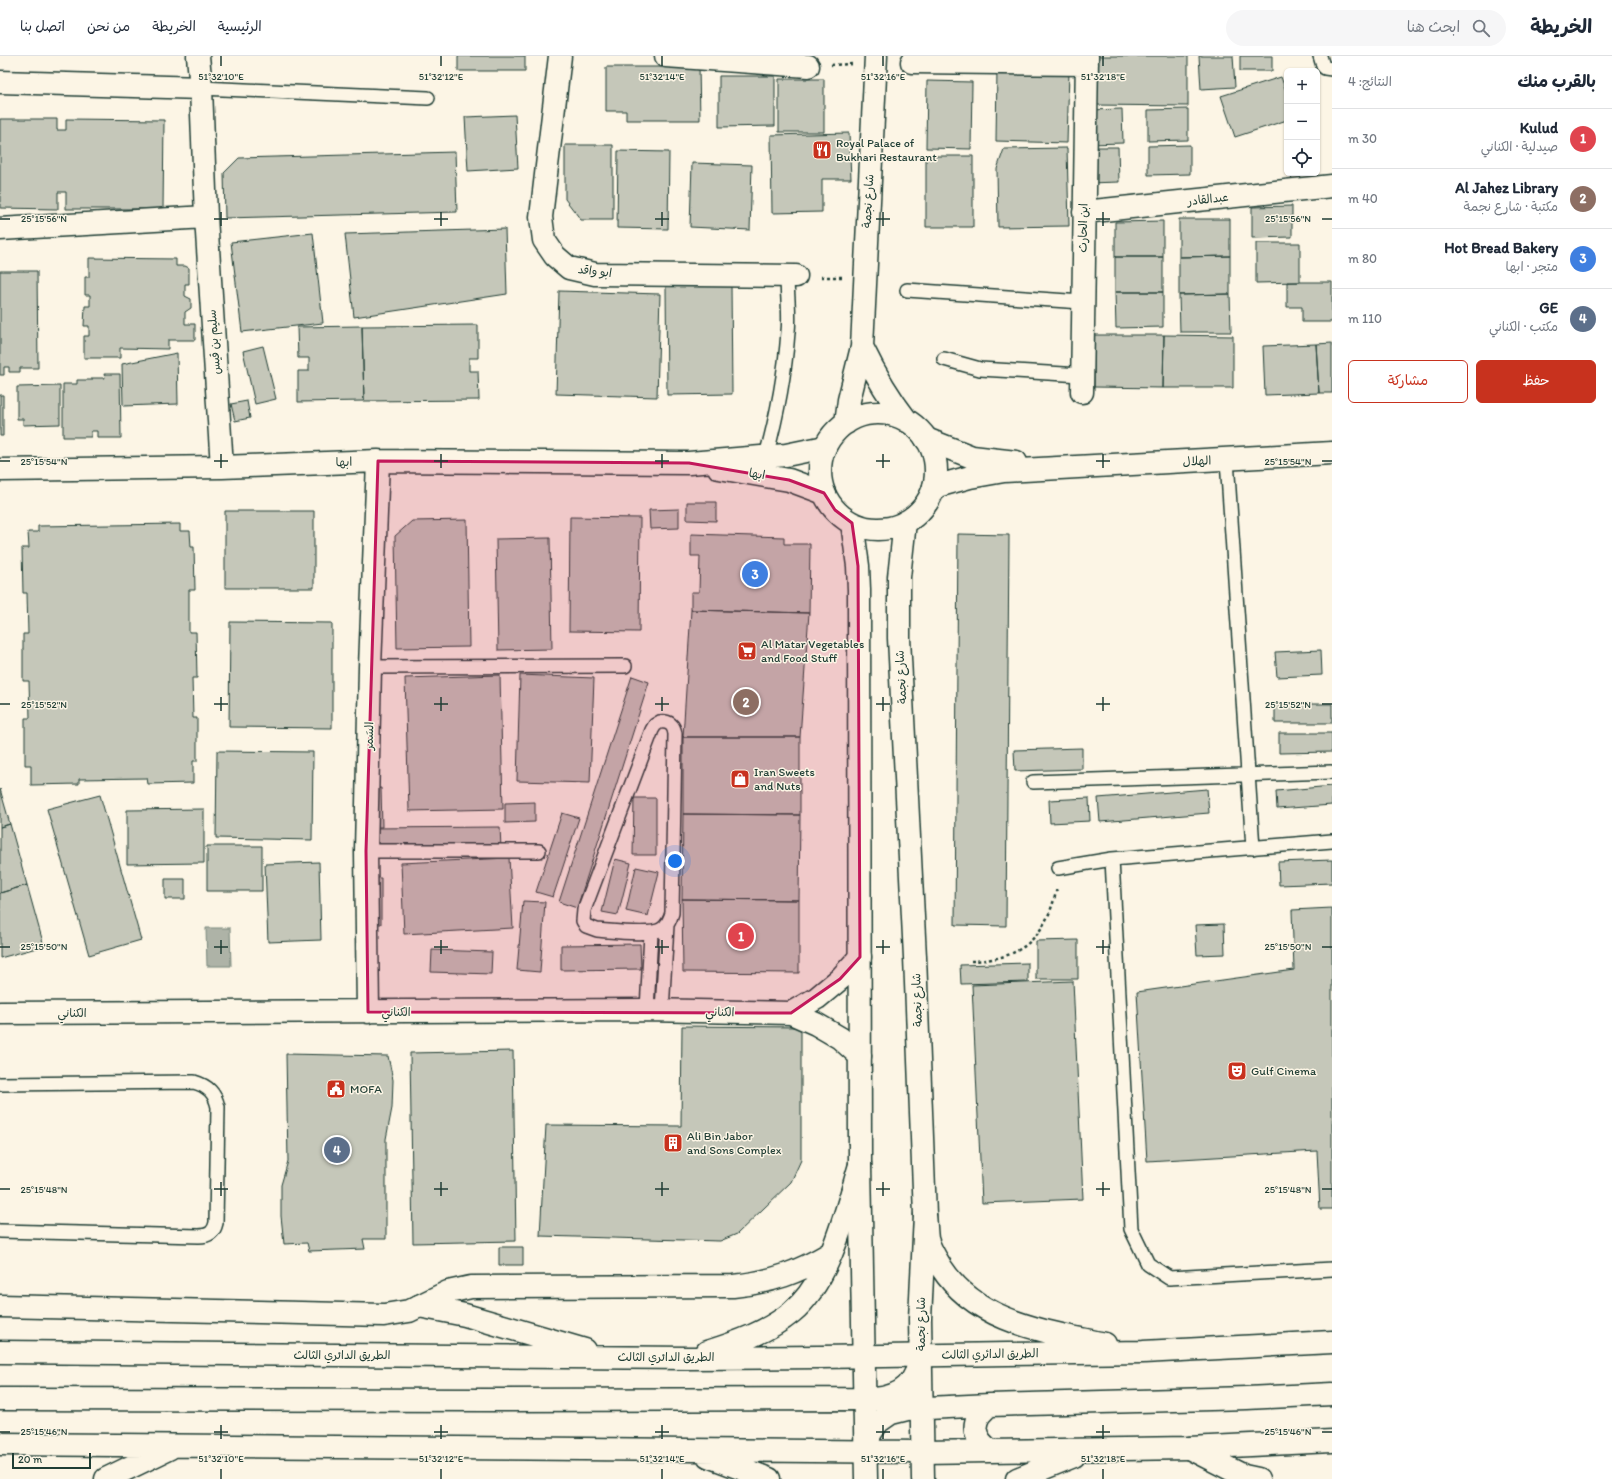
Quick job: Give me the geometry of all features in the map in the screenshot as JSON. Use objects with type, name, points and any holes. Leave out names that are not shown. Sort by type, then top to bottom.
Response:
[{"type":"main road","name":"سليم بن قيس","points":[[198,56],[201,88],[206,217],[222,467]]},
{"type":"main road","name":"ابو واقد","points":[[560,56],[541,217],[544,240],[555,256],[569,268],[595,274],[791,276]]},
{"type":"main road","points":[[666,56],[808,66]]},
{"type":"main road","name":"شارع نجمة","points":[[846,423],[849,400],[862,347],[864,278],[876,56]]},
{"type":"main road","name":"ابن الحارث","points":[[912,62],[1087,60],[1082,302],[1082,383]]},
{"type":"main road","points":[[0,82],[201,88]]},
{"type":"main road","name":"عبدالقادر","points":[[1084,212],[1332,186]]},
{"type":"main road","points":[[0,229],[206,217]]},
{"type":"main road","name":"شارع نجمة","points":[[862,347],[874,373],[890,399],[907,421]]},
{"type":"main road","points":[[876,413],[892,415],[907,421],[918,429],[932,450],[936,474],[934,487],[930,497],[915,516],[892,527],[878,529],[852,523],[835,510],[824,493],[820,478],[820,462],[825,448],[834,434],[846,423],[860,416],[876,413]]},
{"type":"main road","name":"الهلال","points":[[926,439],[972,457],[1061,468]]},
{"type":"main road","name":"ابها","points":[[0,470],[222,467],[378,461],[688,463],[786,455],[825,448]]},
{"type":"main road","name":"الهلال","points":[[934,487],[970,477],[1004,471],[1227,460],[1332,453]]},
{"type":"main road","name":"السَمر","points":[[368,1012],[366,850],[370,667],[378,461]]},
{"type":"main road","name":"ابها","points":[[688,463],[789,480],[824,493]]},
{"type":"main road","name":"شارع نجمة","points":[[905,522],[899,577],[899,638],[915,957],[925,1215],[920,1319],[923,1479]]},
{"type":"main road","points":[[852,523],[858,566],[859,590],[860,1165],[866,1479]]},
{"type":"main road","points":[[791,1013],[817,998],[840,979],[860,957]]},
{"type":"main road","name":"الكناني","points":[[0,1013],[654,1011],[791,1013],[840,1038],[860,1056]]},
{"type":"main road","points":[[688,1358],[731,1344],[761,1331],[783,1319],[802,1303],[816,1283],[831,1253],[860,1165]]},
{"type":"main road","points":[[925,1215],[928,1240],[938,1263],[957,1288],[983,1307],[1002,1317],[1028,1326],[1143,1352]]},
{"type":"main road","points":[[0,1306],[384,1315],[396,1314],[419,1306],[448,1292],[470,1287],[733,1286],[758,1283],[784,1276],[808,1267],[831,1253]]},
{"type":"main road","points":[[419,1306],[465,1315],[531,1333],[608,1357]]},
{"type":"main road","name":"الطريق الدائري الثالث","points":[[0,1352],[688,1358],[1143,1352],[1332,1342]]},
{"type":"main road","points":[[0,1399],[865,1399],[888,1397],[901,1392],[909,1385],[918,1372],[921,1355]]},
{"type":"main road","points":[[866,1452],[870,1434],[884,1416],[899,1411],[922,1408],[1332,1394]]},
{"type":"main road","points":[[990,1405],[982,1410],[977,1419],[975,1428],[977,1438],[983,1446],[991,1451]]},
{"type":"main road","points":[[0,1444],[922,1452],[1189,1448],[1332,1441]]},
{"type":"main road","points":[[106,1479],[174,1445]]},
{"type":"main road","points":[[1189,1448],[1244,1476],[1258,1479]]},
{"type":"main road","points":[[694,1450],[770,1479]]},
{"type":"main road","points":[[1017,1479],[1051,1464],[1091,1450]]},
{"type":"lane","points":[[1320,56],[1323,66],[1332,69]]},
{"type":"lane","points":[[201,88],[428,98]]},
{"type":"lane","points":[[766,456],[775,423],[785,361],[789,330],[791,276]]},
{"type":"lane","points":[[907,290],[1082,302]]},
{"type":"lane","points":[[944,359],[980,369],[1082,383]]},
{"type":"lane","points":[[1227,460],[1253,848]]},
{"type":"lane","points":[[370,667],[625,666]]},
{"type":"lane","points":[[654,1011],[667,925],[672,913],[675,734],[674,728],[666,722],[660,722],[655,725],[652,730],[582,916],[586,926],[597,930],[651,933],[657,932],[667,925]]},
{"type":"lane","points":[[1033,782],[1248,776],[1331,772]]},
{"type":"lane","points":[[1058,868],[1112,859],[1332,841]]},
{"type":"lane","points":[[366,850],[539,851]]},
{"type":"lane","points":[[1112,859],[1131,1229],[1148,1264],[1169,1278],[1332,1269]]},
{"type":"lane","points":[[651,933],[654,1011]]},
{"type":"lane","points":[[0,1084],[194,1082],[208,1088],[213,1093],[218,1107],[216,1223],[215,1229],[211,1234],[199,1236],[0,1231]]},
{"type":"path","points":[[791,276],[864,278]]},
{"type":"path","points":[[971,961],[987,961],[1002,958],[1029,944],[1039,932],[1048,917],[1055,896],[1058,868]]},
{"type":"highlighted area","points":[[378,461],[689,463],[789,480],[824,493],[835,510],[852,523],[858,566],[860,957],[840,979],[791,1013],[368,1012],[366,851]]},
{"type":"shaded area","points":[[206,928],[230,928],[231,966],[207,966]]},
{"type":"building","points":[[458,56],[525,56],[525,71],[458,71]]},
{"type":"building","points":[[1095,56],[1188,56],[1188,106],[1094,105]]},
{"type":"building","points":[[1199,56],[1233,56],[1235,87],[1201,89]]},
{"type":"building","points":[[1240,56],[1272,56],[1272,71],[1240,71]]},
{"type":"building","points":[[606,67],[699,67],[700,120],[626,120],[626,111],[606,111]]},
{"type":"building","points":[[997,69],[1069,71],[1067,143],[996,141]]},
{"type":"building","points":[[719,76],[775,76],[775,126],[719,127]]},
{"type":"building","points":[[1281,77],[1284,86],[1284,121],[1235,137],[1221,96]]},
{"type":"building","points":[[779,79],[824,79],[824,132],[779,132]]},
{"type":"building","points":[[927,81],[972,82],[971,149],[926,148]]},
{"type":"building","points":[[1122,109],[1123,143],[1090,144],[1089,110]]},
{"type":"building","points":[[1188,109],[1188,140],[1148,141],[1148,110]]},
{"type":"building","points":[[515,115],[518,168],[468,171],[465,117]]},
{"type":"building","points":[[0,119],[57,119],[57,130],[66,130],[66,119],[164,120],[163,209],[66,209],[66,192],[58,192],[58,209],[0,208]]},
{"type":"building","points":[[849,133],[851,179],[822,179],[822,212],[772,213],[771,135]]},
{"type":"building","points":[[565,145],[613,145],[613,220],[581,220],[565,199]]},
{"type":"building","points":[[1190,145],[1190,174],[1148,175],[1148,146]]},
{"type":"building","points":[[1088,147],[1118,147],[1119,182],[1088,183]]},
{"type":"building","points":[[1067,148],[1069,226],[998,227],[997,169],[1004,149]]},
{"type":"building","points":[[618,151],[669,152],[668,229],[617,228]]},
{"type":"building","points":[[455,152],[457,212],[225,218],[224,173],[239,158]]},
{"type":"building","points":[[926,156],[973,156],[973,227],[926,227]]},
{"type":"building","points":[[692,163],[752,165],[750,230],[690,227]]},
{"type":"building","points":[[1292,206],[1292,237],[1252,238],[1252,207]]},
{"type":"building","points":[[1179,219],[1230,219],[1230,256],[1179,257]]},
{"type":"building","points":[[1163,221],[1163,257],[1115,257],[1115,222]]},
{"type":"building","points":[[505,229],[507,294],[354,317],[345,234]]},
{"type":"building","points":[[313,233],[323,323],[242,332],[231,242]]},
{"type":"building","points":[[1256,243],[1300,243],[1300,282],[1256,283]]},
{"type":"building","points":[[1230,256],[1230,294],[1179,295],[1179,257]]},
{"type":"building","points":[[1115,257],[1163,257],[1163,292],[1115,292]]},
{"type":"building","points":[[89,258],[176,259],[176,266],[185,266],[189,268],[189,284],[185,284],[185,296],[191,299],[191,308],[185,312],[185,324],[195,324],[195,340],[168,340],[168,349],[120,348],[120,358],[84,358],[84,336],[89,336],[89,326],[84,326],[85,306],[90,306],[90,295],[85,295],[85,277],[89,277]]},
{"type":"building","points":[[0,271],[37,271],[38,368],[20,368],[20,372],[9,372],[9,367],[4,367],[4,375],[0,375]]},
{"type":"building","points":[[1287,282],[1332,282],[1332,322],[1302,322],[1302,307],[1287,307]]},
{"type":"building","points":[[731,285],[732,394],[667,395],[666,286]]},
{"type":"building","points":[[559,291],[660,294],[657,397],[556,394]]},
{"type":"building","points":[[1115,292],[1163,292],[1163,327],[1116,328]]},
{"type":"building","points":[[1230,294],[1231,332],[1180,332],[1179,295]]},
{"type":"building","points":[[478,325],[478,358],[469,358],[469,371],[478,371],[479,400],[364,401],[362,326]]},
{"type":"building","points":[[362,326],[364,401],[298,402],[298,371],[309,371],[309,358],[298,358],[297,327]]},
{"type":"building","points":[[1094,335],[1164,335],[1163,388],[1094,387]]},
{"type":"building","points":[[1164,335],[1233,336],[1233,388],[1163,388]]},
{"type":"building","points":[[1332,343],[1332,393],[1319,393],[1316,344]]},
{"type":"building","points":[[1316,344],[1319,393],[1265,395],[1263,346]]},
{"type":"building","points":[[263,346],[276,399],[255,404],[243,351]]},
{"type":"building","points":[[177,353],[178,404],[123,406],[122,364]]},
{"type":"building","points":[[104,374],[120,374],[121,438],[97,438],[97,431],[91,431],[91,437],[63,437],[63,384],[77,384],[77,380],[105,378]]},
{"type":"building","points":[[60,386],[60,424],[23,425],[23,419],[17,419],[17,387]]},
{"type":"building","points":[[0,395],[3,395],[3,436],[0,436]]},
{"type":"building","points":[[247,401],[250,418],[235,421],[231,404]]},
{"type":"building","points":[[687,502],[716,502],[716,521],[687,520]]},
{"type":"building","points":[[679,509],[679,528],[650,529],[649,510]]},
{"type":"building","points":[[225,511],[314,511],[314,588],[225,588]]},
{"type":"building","points":[[570,517],[640,518],[639,632],[569,631]]},
{"type":"building","points":[[467,520],[469,647],[397,648],[395,536],[412,521]]},
{"type":"building","points":[[180,524],[180,531],[190,531],[191,547],[194,547],[195,590],[189,590],[189,632],[196,632],[197,678],[192,678],[193,718],[197,718],[197,761],[193,761],[193,783],[148,784],[147,778],[79,779],[79,784],[31,785],[31,765],[25,765],[25,718],[30,718],[29,681],[23,681],[23,634],[28,634],[27,593],[23,593],[22,548],[29,548],[28,532],[38,532],[38,526]]},
{"type":"building","points":[[691,534],[784,537],[784,544],[810,544],[809,613],[691,610],[691,592],[699,592],[700,556],[691,556]]},
{"type":"building","points":[[958,534],[1009,535],[1006,926],[955,925]]},
{"type":"building","points":[[550,538],[552,649],[498,650],[496,539]]},
{"type":"building","points":[[691,610],[809,613],[800,737],[683,737]]},
{"type":"building","points":[[230,622],[332,623],[332,728],[229,727]]},
{"type":"building","points":[[1321,650],[1322,675],[1277,677],[1275,652]]},
{"type":"building","points":[[500,675],[503,809],[409,811],[405,678]]},
{"type":"building","points":[[520,675],[594,678],[590,783],[517,781]]},
{"type":"building","points":[[632,676],[649,682],[577,908],[559,902]]},
{"type":"building","points":[[1275,704],[1332,704],[1332,723],[1275,723]]},
{"type":"building","points":[[1279,733],[1332,733],[1332,752],[1279,753]]},
{"type":"building","points":[[683,737],[800,737],[800,815],[683,814]]},
{"type":"building","points":[[1082,748],[1082,769],[1015,771],[1014,750]]},
{"type":"building","points":[[217,751],[313,752],[312,840],[216,838]]},
{"type":"building","points":[[1332,786],[1332,805],[1277,809],[1276,791]]},
{"type":"building","points":[[381,788],[382,827],[370,827],[368,789]]},
{"type":"building","points":[[0,789],[10,824],[0,827]]},
{"type":"building","points":[[1207,789],[1209,813],[1100,822],[1098,798]]},
{"type":"building","points":[[100,795],[141,940],[89,955],[47,809]]},
{"type":"building","points":[[634,798],[656,798],[656,855],[633,855]]},
{"type":"building","points":[[1089,798],[1090,821],[1050,823],[1049,800]]},
{"type":"building","points":[[535,802],[535,822],[505,823],[505,803]]},
{"type":"building","points":[[204,809],[204,863],[127,864],[127,810]]},
{"type":"building","points":[[562,813],[579,818],[553,897],[536,892]]},
{"type":"building","points":[[683,814],[800,815],[799,900],[682,899]]},
{"type":"building","points":[[10,824],[27,885],[0,893],[0,827]]},
{"type":"building","points":[[500,827],[501,848],[372,850],[371,828]]},
{"type":"building","points":[[207,846],[262,846],[262,891],[207,891]]},
{"type":"building","points":[[509,858],[513,928],[404,934],[401,863]]},
{"type":"building","points":[[615,859],[631,863],[618,915],[602,912]]},
{"type":"building","points":[[1332,860],[1332,883],[1279,885],[1278,862]]},
{"type":"building","points":[[319,862],[321,940],[268,942],[265,864]]},
{"type":"building","points":[[636,867],[659,872],[648,916],[626,911]]},
{"type":"building","points":[[370,878],[381,878],[381,924],[370,924]]},
{"type":"building","points":[[165,879],[185,879],[185,899],[165,899]]},
{"type":"building","points":[[27,885],[44,946],[0,958],[0,893]]},
{"type":"building","points":[[682,899],[799,900],[799,973],[683,972]]},
{"type":"building","points":[[523,901],[545,902],[540,972],[517,970]]},
{"type":"building","name":"Gulf Cinema","points":[[1332,908],[1332,1209],[1320,1209],[1317,1151],[1147,1161],[1137,992],[1294,970],[1292,910]]},
{"type":"building","points":[[1224,924],[1225,954],[1197,955],[1195,925]]},
{"type":"building","points":[[1078,940],[1078,979],[1036,979],[1036,941]]},
{"type":"building","points":[[640,944],[641,969],[561,970],[561,945]]},
{"type":"building","points":[[432,950],[492,952],[491,974],[431,972]]},
{"type":"building","points":[[1028,963],[1028,982],[961,984],[960,965]]},
{"type":"building","points":[[1073,981],[1083,1199],[982,1203],[972,985]]},
{"type":"building","name":"Ali Bin Jabor and Sons Complex","points":[[682,1026],[801,1027],[801,1160],[791,1182],[737,1234],[720,1241],[540,1236],[546,1125],[681,1126]]},
{"type":"building","points":[[513,1051],[516,1241],[413,1243],[410,1053]]},
{"type":"building","points":[[286,1054],[388,1056],[393,1080],[392,1108],[386,1139],[386,1239],[363,1239],[365,1249],[309,1251],[307,1243],[284,1244],[281,1216],[281,1185],[288,1161]]},
{"type":"building","points":[[499,1247],[523,1247],[523,1265],[499,1265]]},
{"type":"place","name":"Royal Palace of Bukhari Restaurant","points":[[822,150]]},
{"type":"place","name":"Hot Bread Bakery","points":[[755,574]]},
{"type":"place","name":"Al Matar Vegetables and Food Stuff","points":[[747,651]]},
{"type":"place","name":"Al Jahez Library","points":[[746,702]]},
{"type":"place","name":"Iran Sweets and Nuts","points":[[740,779]]},
{"type":"place","name":"Kulud","points":[[741,936]]},
{"type":"place","name":"Gulf Cinema","points":[[1237,1071]]},
{"type":"place","name":"MOFA","points":[[336,1089]]},
{"type":"place","name":"Ali Bin Jabor and Sons Complex","points":[[673,1143]]},
{"type":"place","name":"GE","points":[[337,1150]]}]
